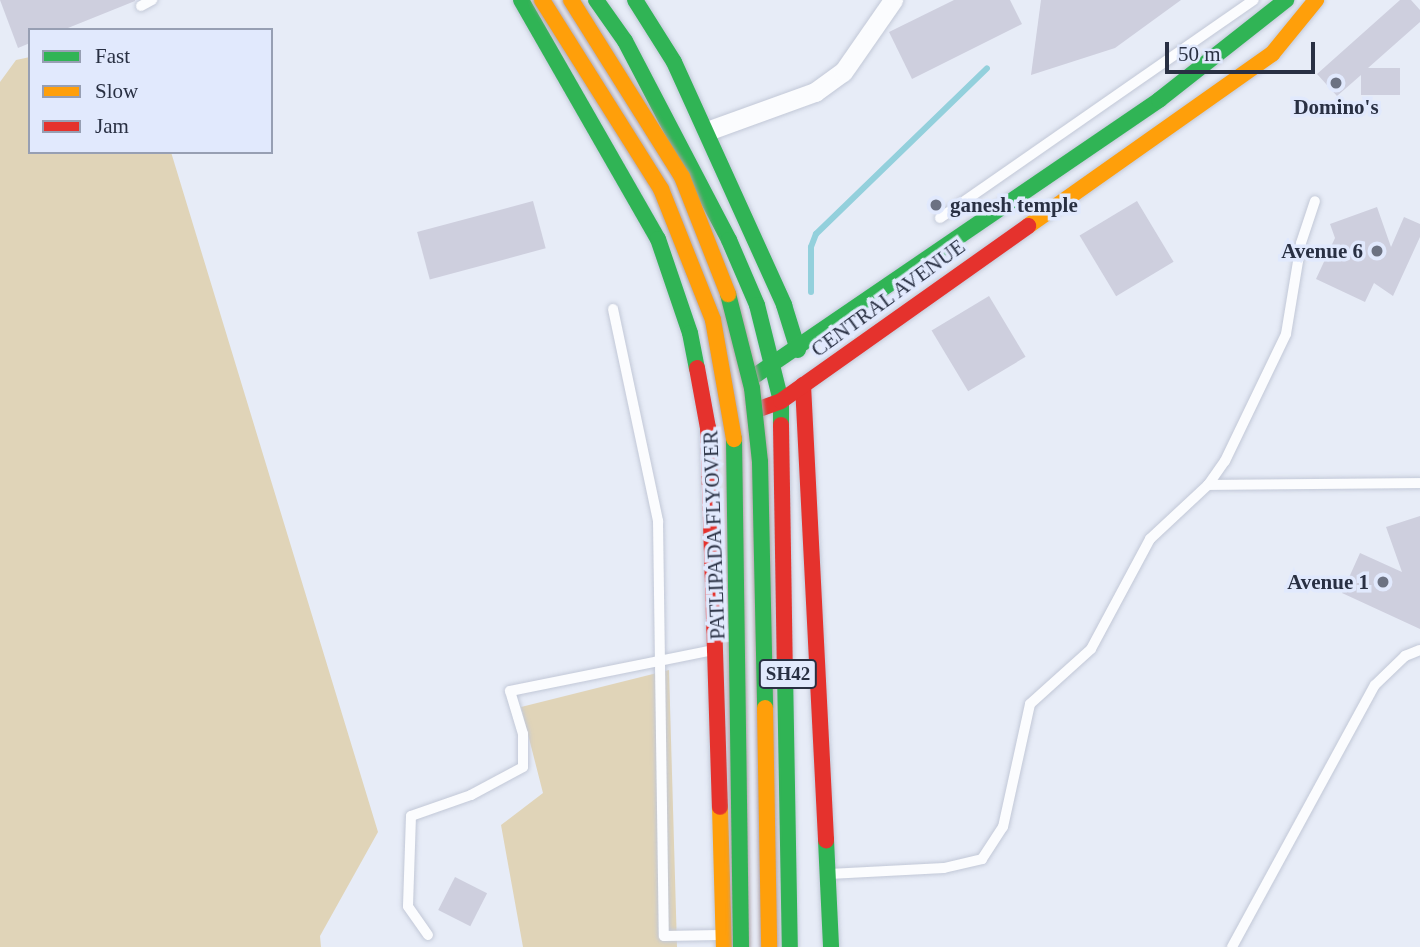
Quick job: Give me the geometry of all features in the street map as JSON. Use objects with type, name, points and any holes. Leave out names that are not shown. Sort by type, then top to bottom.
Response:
[{"type":"main road","points":[[521,0],[658,239],[690,333],[708,428],[723,941]]},
{"type":"main road","name":"PATLIPADA FLYOVER","points":[[542,0],[661,189],[713,320],[728,392],[737,464],[741,947]]},
{"type":"main road","points":[[571,0],[682,177],[735,313],[752,388],[760,462],[769,947]]},
{"type":"main road","name":"SH42","points":[[596,0],[625,41],[729,240],[757,305],[782,401],[790,947]]},
{"type":"main road","points":[[635,0],[674,62],[707,131],[784,305],[798,350]]},
{"type":"main road","name":"CENTRAL AVENUE","points":[[704,400],[773,366],[798,350],[1159,100],[1286,0]]},
{"type":"main road","name":"CENTRAL AVENUE","points":[[708,428],[782,401],[1272,54],[1316,0]]},
{"type":"main road","points":[[803,385],[831,947]]},
{"type":"street","points":[[707,131],[814,92],[843,72],[893,0]]},
{"type":"lane","points":[[141,6],[152,0]]},
{"type":"lane","points":[[940,218],[1254,0]]},
{"type":"lane","points":[[828,874],[944,868],[982,859],[1003,827],[1030,704],[1091,649],[1150,539],[1209,485],[1225,461],[1286,334],[1301,243],[1315,201]]},
{"type":"lane","points":[[613,310],[659,521],[663,660],[664,936],[723,941]]},
{"type":"lane","points":[[1209,485],[1420,483]]},
{"type":"lane","points":[[428,935],[408,906],[411,816],[471,795],[523,767],[523,734],[510,691],[716,649]]},
{"type":"lane","points":[[1232,947],[1375,685],[1405,656],[1420,650]]},
{"type":"shaded area","points":[[28,57],[28,154],[172,154],[378,832],[320,936],[321,947],[0,947],[0,82],[16,60]]},
{"type":"shaded area","points":[[669,670],[677,947],[523,947],[501,825],[543,793],[521,707]]},
{"type":"building","points":[[0,0],[135,0],[68,28],[28,28],[28,44],[18,48]]},
{"type":"building","points":[[954,0],[1010,0],[1022,24],[912,79],[889,32]]},
{"type":"building","points":[[1041,0],[1181,0],[1115,48],[1031,75]]},
{"type":"building","points":[[1400,0],[1411,0],[1420,10],[1420,22],[1368,68],[1400,68],[1400,95],[1361,95],[1361,75],[1337,96],[1317,74]]},
{"type":"building","points":[[533,201],[546,248],[430,279],[417,232]]},
{"type":"building","points":[[1137,201],[1174,262],[1116,296],[1080,236]]},
{"type":"building","name":"Avenue 6","points":[[1377,207],[1391,247],[1404,217],[1420,224],[1420,237],[1393,296],[1374,283],[1365,302],[1316,279],[1335,238],[1330,224]]},
{"type":"building","points":[[989,296],[1026,357],[968,391],[932,331]]},
{"type":"building","name":"Avenue 1","points":[[1420,516],[1420,629],[1342,593],[1360,553],[1402,572],[1386,527]]},
{"type":"building","points":[[455,877],[487,893],[470,926],[438,910]]},
{"type":"waterway","points":[[811,292],[811,247],[816,234],[987,68]]},
{"type":"traffic: fast","points":[[521,0],[658,239],[690,333],[697,368]]},
{"type":"traffic: fast","points":[[596,0],[625,41],[729,240],[757,305],[781,401],[781,425]]},
{"type":"traffic: fast","points":[[635,0],[674,62],[784,305],[798,350]]},
{"type":"traffic: fast","points":[[756,375],[1159,100],[1286,0]]},
{"type":"traffic: fast","points":[[728,294],[752,388],[760,462],[765,708]]},
{"type":"traffic: fast","points":[[734,439],[741,947]]},
{"type":"traffic: fast","points":[[785,672],[790,947]]},
{"type":"traffic: fast","points":[[826,840],[831,947]]},
{"type":"traffic: slow","points":[[542,0],[661,189],[713,320],[734,439]]},
{"type":"traffic: slow","points":[[571,0],[682,177],[728,294]]},
{"type":"traffic: slow","points":[[1028,226],[1272,54],[1316,0]]},
{"type":"traffic: slow","points":[[765,708],[769,947]]},
{"type":"traffic: slow","points":[[720,807],[724,947]]},
{"type":"traffic: jam","points":[[762,408],[781,401],[1028,226]]},
{"type":"traffic: jam","points":[[697,368],[708,428],[720,807]]},
{"type":"traffic: jam","points":[[803,385],[826,840]]},
{"type":"traffic: jam","points":[[781,425],[785,672]]},
{"type":"place","name":"Domino's","points":[[1336,83]]},
{"type":"place","name":"ganesh temple","points":[[936,205]]},
{"type":"place","name":"Avenue 6","points":[[1377,251]]},
{"type":"place","name":"Avenue 1","points":[[1383,582]]}]
